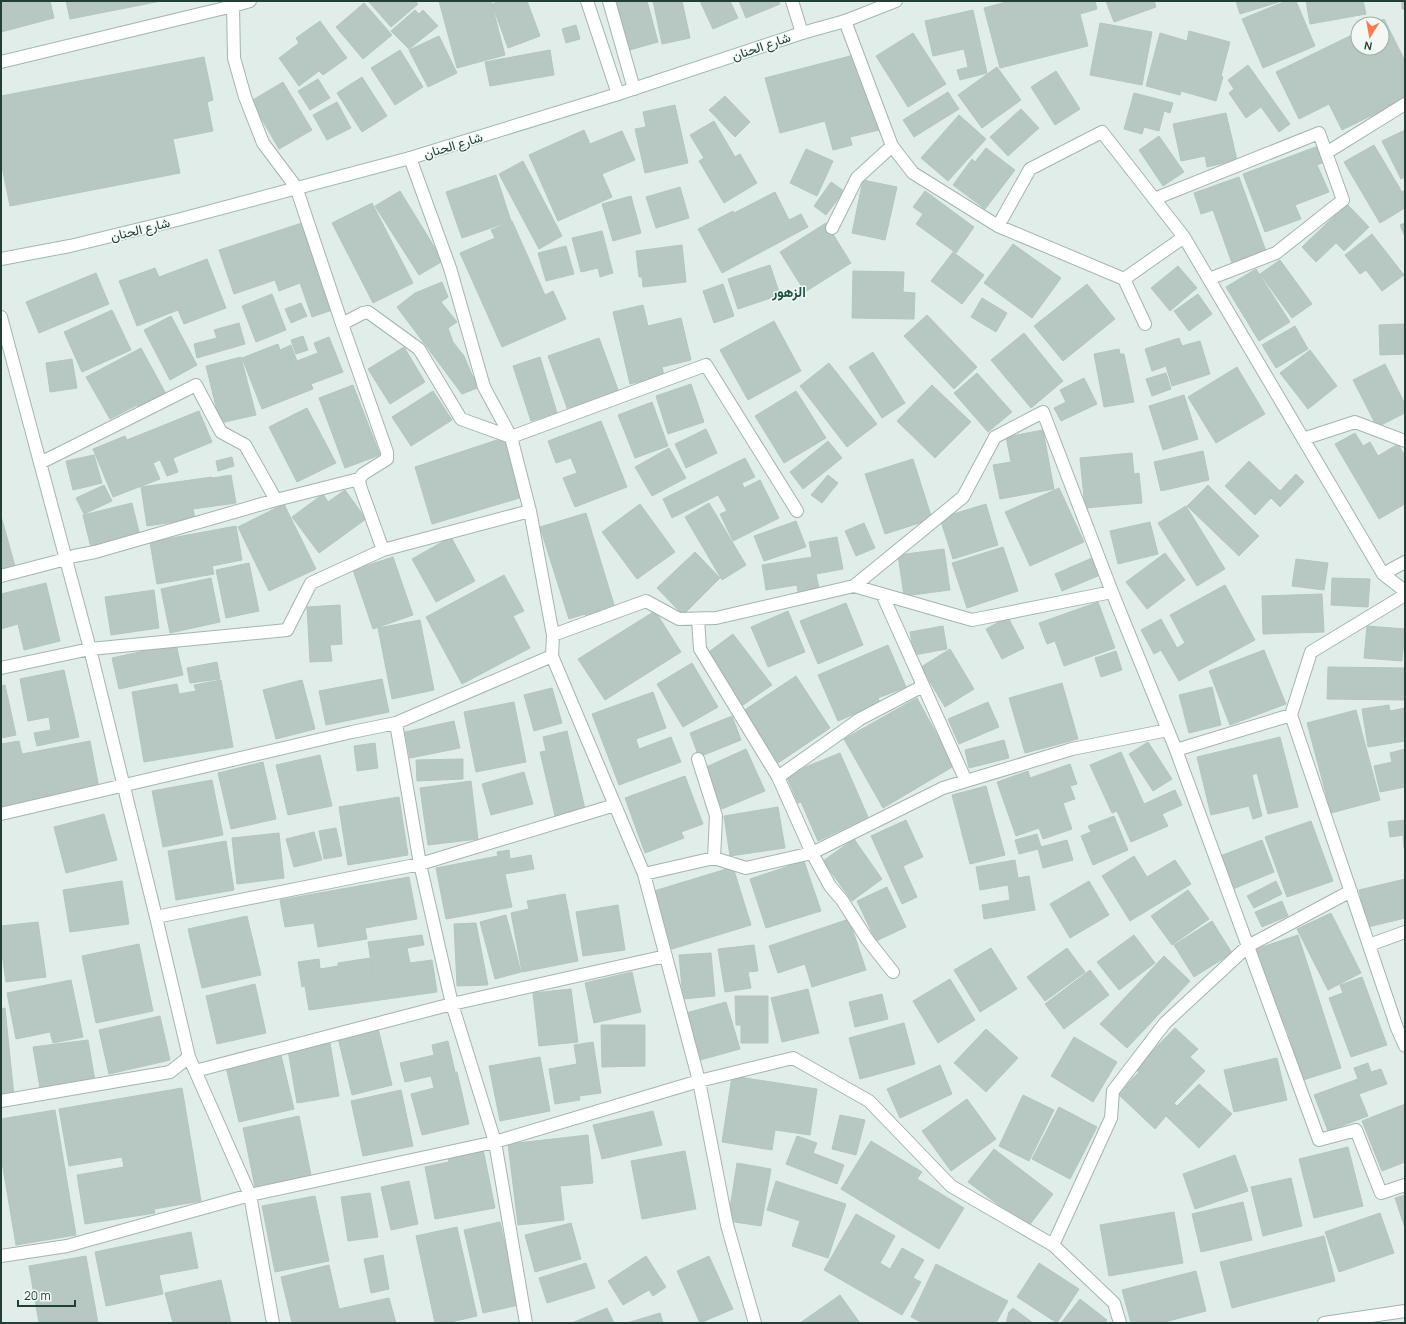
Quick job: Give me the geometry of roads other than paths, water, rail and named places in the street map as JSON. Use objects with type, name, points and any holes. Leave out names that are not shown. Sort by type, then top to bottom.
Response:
[{"type":"street","points":[[1,62],[233,3],[250,1]]},
{"type":"street","points":[[587,1],[618,94]]},
{"type":"street","points":[[609,1],[634,89]]},
{"type":"street","points":[[792,1],[802,33]]},
{"type":"street","name":"شارع الحنان","points":[[1,259],[70,246],[410,158],[634,89],[845,20],[896,1]]},
{"type":"street","points":[[1,576],[74,556],[95,552],[276,500],[359,478],[387,459],[387,452],[296,187],[263,143],[245,97],[234,58],[233,3]]},
{"type":"street","points":[[845,20],[892,146],[913,173],[998,226],[1124,279],[1145,324]]},
{"type":"street","points":[[1326,152],[1405,104]]},
{"type":"street","points":[[998,226],[1030,169],[1102,132],[1184,237],[1383,574],[1405,592]]},
{"type":"street","points":[[1154,199],[1319,132],[1343,200],[1276,253],[1209,279]]},
{"type":"street","points":[[832,228],[857,178],[892,146]]},
{"type":"street","points":[[410,158],[450,268],[484,387],[511,437],[530,511],[553,636],[552,656],[644,874],[699,1081],[727,1225],[755,1323]]},
{"type":"street","points":[[1124,279],[1184,237]]},
{"type":"street","points":[[342,324],[368,312],[419,348],[461,419],[511,437],[706,364],[797,511]]},
{"type":"street","points":[[1,317],[90,649],[189,1057],[250,1195],[273,1323]]},
{"type":"street","points":[[40,463],[196,385],[221,432],[246,445],[276,500]]},
{"type":"street","points":[[553,636],[646,601],[679,619],[716,618],[854,586],[963,496],[995,437],[1043,412],[1112,592],[1176,750],[1319,1140],[1356,1130],[1381,1193],[1405,1185]]},
{"type":"street","points":[[1303,439],[1354,422],[1405,441]]},
{"type":"street","points":[[359,478],[360,486],[383,550]]},
{"type":"street","points":[[1,668],[90,649],[287,630],[311,583],[383,550],[530,511]]},
{"type":"street","points":[[1383,574],[1405,562]]},
{"type":"street","points":[[854,586],[972,620],[1112,592]]},
{"type":"street","points":[[882,594],[966,781]]},
{"type":"street","points":[[1405,595],[1310,652],[1291,715],[1397,1028],[1405,1046]]},
{"type":"street","points":[[698,619],[700,649],[778,777],[812,853],[830,886],[842,900],[867,939],[893,972]]},
{"type":"street","points":[[1,814],[396,722],[552,656]]},
{"type":"street","points":[[778,777],[860,720],[923,686]]},
{"type":"street","points":[[1176,750],[1291,715]]},
{"type":"street","points":[[396,722],[420,864],[452,1004],[494,1142],[526,1323]]},
{"type":"street","points":[[644,874],[714,858],[746,868],[812,853],[944,788],[1072,749],[1168,730]]},
{"type":"street","points":[[698,759],[716,816],[714,858]]},
{"type":"street","points":[[156,917],[420,864],[615,806]]},
{"type":"street","points":[[1053,1245],[1111,1118],[1113,1091],[1165,1023],[1248,946],[1351,891]]},
{"type":"street","points":[[1369,945],[1405,932]]},
{"type":"street","points":[[195,1071],[452,1004],[666,956]]},
{"type":"street","points":[[1,1101],[170,1072],[189,1057]]},
{"type":"street","points":[[1,1256],[67,1246],[250,1195],[494,1142],[699,1081],[793,1058],[868,1100],[950,1186],[1053,1245],[1114,1303],[1120,1323]]},
{"type":"street","points":[[1324,1323],[1405,1311]]},
{"type":"district","name":"الزهور","points":[[789,291]]}]
